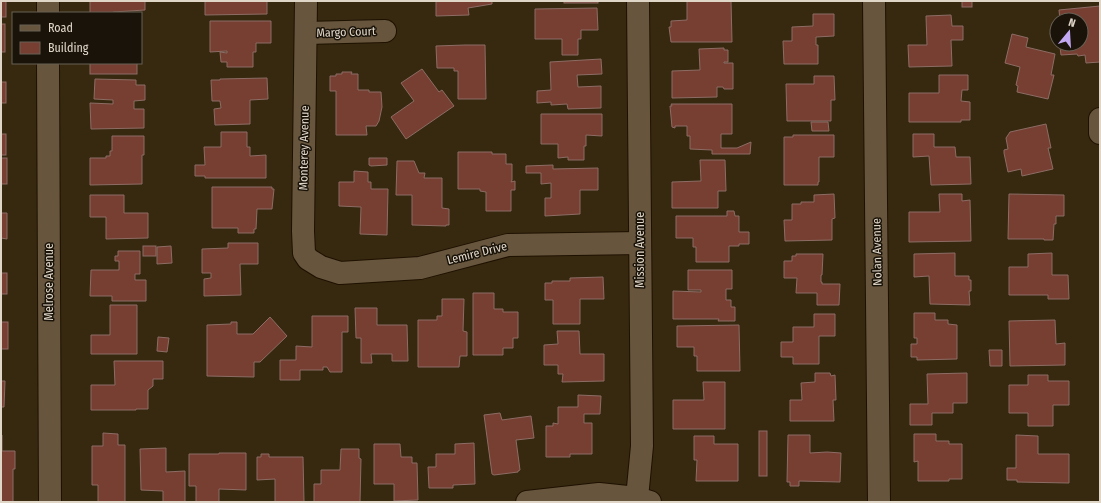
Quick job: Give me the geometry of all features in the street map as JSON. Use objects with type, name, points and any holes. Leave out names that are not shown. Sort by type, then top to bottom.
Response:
[{"type":"street","points":[[48,1],[48,12]]},
{"type":"street","name":"Monterey Avenue","points":[[306,1],[303,226],[304,253],[308,259],[321,268],[340,273]]},
{"type":"street","name":"Mission Avenue","points":[[638,1],[642,446],[644,500]]},
{"type":"street","name":"Nolan Avenue","points":[[874,1],[880,502]]},
{"type":"street","name":"Margo Court","points":[[306,33],[385,31]]},
{"type":"street","name":"Melrose Avenue","points":[[48,64],[50,502]]},
{"type":"street","points":[[1100,118],[1100,133]]},
{"type":"street","name":"Lemire Drive","points":[[340,273],[420,268],[508,245],[640,243]]},
{"type":"street","points":[[527,502],[599,494],[644,500]]},
{"type":"building","points":[[1,1],[6,1],[6,17],[1,17]]},
{"type":"building","points":[[90,1],[145,1],[145,10],[90,12]]},
{"type":"building","points":[[205,1],[267,1],[267,14],[205,15]]},
{"type":"building","points":[[436,1],[492,1],[492,4],[468,8],[469,15],[436,16]]},
{"type":"building","points":[[564,1],[598,1],[598,3],[564,3]]},
{"type":"building","points":[[687,1],[731,1],[732,42],[671,42],[669,27],[671,27],[671,21],[687,20]]},
{"type":"building","points":[[962,1],[972,1],[972,7],[962,7]]},
{"type":"building","points":[[1100,6],[1100,62],[1086,63],[1085,55],[1061,55],[1061,52],[1089,52],[1089,12],[1059,12],[1059,10]]},
{"type":"building","points":[[597,8],[598,30],[581,30],[581,39],[578,39],[578,55],[562,55],[562,39],[535,39],[535,9]]},
{"type":"building","points":[[813,14],[834,14],[834,36],[816,37],[816,45],[818,45],[818,64],[784,64],[783,41],[792,41],[792,27],[813,26]]},
{"type":"building","points":[[951,15],[952,26],[963,26],[963,40],[951,40],[952,66],[909,67],[908,45],[927,45],[926,16]]},
{"type":"building","points":[[210,21],[271,21],[271,43],[256,43],[256,52],[253,52],[253,67],[227,67],[227,62],[221,62],[220,52],[227,53],[227,51],[210,52]]},
{"type":"building","points":[[1,24],[5,24],[5,52],[1,52]]},
{"type":"building","points":[[1012,34],[1028,38],[1026,47],[1055,54],[1051,75],[1054,75],[1048,99],[1017,92],[1018,86],[1016,85],[1020,67],[1005,63]]},
{"type":"building","points":[[485,45],[486,99],[458,99],[458,71],[454,71],[454,68],[437,68],[436,46]]},
{"type":"building","points":[[724,48],[724,50],[728,50],[728,62],[724,63],[733,63],[733,89],[717,87],[717,97],[672,98],[672,71],[700,70],[699,49]]},
{"type":"building","points":[[601,59],[602,74],[577,75],[578,87],[601,86],[601,108],[568,109],[567,104],[551,105],[551,102],[537,103],[537,91],[551,90],[550,62]]},
{"type":"building","points":[[90,64],[137,64],[137,74],[90,74]]},
{"type":"building","points":[[422,69],[439,92],[442,90],[454,106],[406,139],[391,117],[414,101],[401,83]]},
{"type":"building","points":[[342,72],[352,72],[351,74],[358,74],[358,90],[381,92],[382,107],[379,121],[376,126],[366,126],[367,135],[336,135],[336,91],[330,91],[330,76],[342,74]]},
{"type":"building","points":[[939,75],[968,75],[968,90],[962,90],[961,101],[970,102],[970,120],[961,120],[961,122],[909,122],[909,93],[939,93]]},
{"type":"building","points":[[814,76],[834,76],[835,100],[831,100],[831,121],[787,121],[786,84],[814,84]]},
{"type":"building","points":[[267,78],[268,99],[250,100],[250,124],[215,125],[214,109],[221,108],[220,101],[212,101],[211,80]]},
{"type":"building","points":[[95,79],[136,80],[136,85],[145,85],[145,100],[134,101],[134,109],[144,109],[144,128],[91,129],[90,103],[113,104],[113,100],[94,99]]},
{"type":"building","points":[[1,82],[6,82],[6,103],[1,103]]},
{"type":"building","points":[[671,104],[732,104],[732,134],[721,134],[721,148],[737,148],[751,142],[750,154],[712,154],[712,150],[690,149],[690,136],[687,136],[687,126],[672,127]]},
{"type":"building","points":[[541,114],[602,114],[602,136],[586,135],[584,160],[568,160],[568,157],[558,158],[558,144],[541,144]]},
{"type":"building","points":[[811,122],[828,122],[829,131],[812,131]]},
{"type":"building","points":[[1046,124],[1051,148],[1048,148],[1053,169],[1022,176],[1021,169],[1008,172],[1004,150],[1008,149],[1006,138],[1010,132]]},
{"type":"building","points":[[221,132],[247,132],[247,147],[250,147],[250,156],[266,155],[266,178],[205,178],[205,176],[195,176],[195,165],[205,165],[204,147],[221,147]]},
{"type":"building","points":[[1,134],[6,134],[6,155],[1,155]]},
{"type":"building","points":[[913,134],[934,134],[934,147],[955,147],[956,157],[970,157],[971,184],[931,185],[929,156],[913,157]]},
{"type":"building","points":[[793,135],[834,135],[834,157],[819,157],[818,185],[784,185],[784,137],[793,137]]},
{"type":"building","points":[[112,136],[144,136],[144,155],[142,155],[142,184],[90,185],[90,158],[106,158],[106,156],[110,156],[110,151],[112,151]]},
{"type":"building","points":[[458,152],[492,152],[492,154],[506,154],[506,164],[512,164],[511,182],[515,181],[515,190],[511,190],[511,211],[486,211],[486,192],[480,191],[480,189],[458,189]]},
{"type":"building","points":[[1,158],[7,158],[7,184],[1,184]]},
{"type":"building","points":[[369,158],[387,158],[387,165],[371,166],[369,165]]},
{"type":"building","points":[[700,160],[725,160],[726,191],[718,191],[718,208],[672,208],[672,182],[701,181]]},
{"type":"building","points":[[397,161],[414,161],[419,173],[425,173],[424,178],[442,178],[442,208],[449,209],[449,225],[412,225],[412,195],[396,195]]},
{"type":"building","points":[[553,165],[553,169],[598,168],[598,190],[580,190],[580,214],[545,216],[545,198],[551,198],[551,183],[541,184],[541,173],[526,173],[526,166]]},
{"type":"building","points":[[354,171],[368,172],[368,182],[371,182],[371,189],[388,189],[387,235],[360,234],[361,207],[339,206],[339,182],[354,182]]},
{"type":"building","points":[[212,187],[272,187],[272,189],[274,189],[272,209],[257,209],[256,229],[254,229],[254,233],[238,233],[238,228],[212,228]]},
{"type":"building","points":[[834,194],[835,218],[832,219],[832,240],[785,241],[784,220],[792,220],[792,204],[814,202],[814,195]]},
{"type":"building","points":[[939,194],[962,194],[962,201],[970,200],[971,241],[909,242],[909,212],[940,212]]},
{"type":"building","points":[[1009,194],[1064,195],[1064,216],[1056,216],[1053,240],[1008,239]]},
{"type":"building","points":[[90,195],[124,195],[124,213],[148,213],[148,238],[106,239],[106,217],[90,217]]},
{"type":"building","points":[[727,211],[734,211],[735,216],[739,216],[739,232],[749,232],[749,244],[729,246],[729,262],[696,262],[696,247],[693,247],[693,238],[676,238],[676,216],[727,216]]},
{"type":"building","points":[[1,213],[7,213],[7,239],[1,238]]},
{"type":"building","points":[[228,243],[258,243],[258,264],[240,264],[241,295],[204,296],[204,279],[211,278],[211,273],[202,273],[202,249],[228,248]]},
{"type":"building","points":[[143,246],[156,246],[156,256],[143,256]]},
{"type":"building","points":[[171,246],[172,263],[157,264],[157,247]]},
{"type":"building","points":[[118,251],[140,251],[140,274],[135,274],[135,280],[146,280],[146,301],[112,301],[112,296],[90,296],[91,270],[119,270],[119,261],[115,261],[115,256],[118,256]]},
{"type":"building","points":[[955,253],[955,276],[969,276],[969,280],[971,280],[971,291],[969,291],[970,305],[930,304],[929,276],[914,277],[914,254]]},
{"type":"building","points":[[1052,253],[1052,275],[1068,275],[1069,299],[1048,299],[1048,295],[1009,295],[1009,267],[1028,267],[1028,254]]},
{"type":"building","points":[[796,254],[823,254],[821,282],[822,284],[840,284],[839,305],[817,305],[817,293],[796,293],[797,278],[784,278],[784,261],[792,261],[792,256],[796,256]]},
{"type":"building","points":[[688,270],[732,270],[732,289],[726,289],[726,300],[731,300],[731,307],[735,307],[735,321],[718,321],[719,319],[673,319],[673,291],[701,292],[701,290],[688,290]]},
{"type":"building","points":[[1,273],[7,273],[7,294],[1,294]]},
{"type":"building","points":[[603,277],[604,299],[580,299],[580,324],[553,324],[553,300],[545,300],[545,283],[552,283],[552,281],[570,281],[570,278]]},
{"type":"building","points":[[473,293],[494,293],[494,309],[503,309],[503,312],[518,312],[518,338],[513,338],[513,348],[503,348],[503,355],[473,355]]},
{"type":"building","points":[[442,299],[464,299],[463,331],[467,332],[467,356],[460,356],[459,367],[418,367],[418,320],[437,320],[437,316],[442,316]]},
{"type":"building","points":[[110,305],[137,305],[137,354],[91,354],[91,335],[110,335]]},
{"type":"building","points":[[355,308],[377,308],[377,325],[407,325],[408,361],[392,361],[392,354],[371,354],[372,363],[361,363],[361,338],[356,338]]},
{"type":"building","points":[[914,313],[935,313],[935,320],[948,320],[948,324],[957,325],[957,359],[917,360],[917,357],[911,357],[911,344],[917,344],[917,338],[914,338]]},
{"type":"building","points":[[814,314],[835,314],[835,336],[819,336],[819,364],[793,364],[793,357],[781,357],[781,342],[793,342],[793,327],[814,327]]},
{"type":"building","points":[[312,316],[348,316],[348,332],[342,332],[342,372],[330,372],[327,367],[323,367],[323,370],[300,370],[300,380],[280,380],[280,360],[296,360],[296,346],[312,347]]},
{"type":"building","points":[[270,317],[287,336],[260,362],[254,362],[254,377],[207,376],[207,325],[231,324],[231,322],[237,322],[237,334],[253,334]]},
{"type":"building","points":[[1055,320],[1056,344],[1065,343],[1065,365],[1010,366],[1009,321]]},
{"type":"building","points":[[1,322],[8,322],[8,349],[1,349]]},
{"type":"building","points":[[739,325],[740,371],[697,371],[697,356],[694,356],[694,347],[677,347],[677,326]]},
{"type":"building","points":[[557,331],[579,331],[580,354],[604,354],[604,381],[562,382],[563,374],[558,374],[558,365],[544,365],[544,345],[558,344]]},
{"type":"building","points":[[158,337],[169,338],[167,352],[157,351]]},
{"type":"building","points":[[989,350],[1002,350],[1002,366],[990,366]]},
{"type":"building","points":[[114,361],[163,361],[163,379],[153,379],[153,386],[148,390],[148,409],[91,410],[91,385],[115,385]]},
{"type":"building","points":[[815,373],[830,373],[831,376],[835,375],[836,400],[833,400],[834,421],[790,421],[790,400],[802,400],[801,383],[815,382]]},
{"type":"building","points":[[967,373],[967,403],[953,403],[953,413],[932,413],[932,425],[910,425],[910,404],[928,404],[927,374]]},
{"type":"building","points":[[1028,375],[1048,375],[1048,381],[1069,381],[1069,405],[1053,405],[1053,426],[1028,426],[1028,413],[1009,413],[1009,385],[1028,385]]},
{"type":"building","points":[[1,381],[5,381],[4,407],[1,407]]},
{"type":"building","points":[[703,382],[725,382],[725,429],[673,429],[673,400],[704,400]]},
{"type":"building","points":[[578,395],[601,396],[600,414],[584,414],[584,423],[592,423],[592,454],[570,454],[570,457],[546,457],[546,426],[553,426],[553,423],[558,424],[558,407],[578,407]]},
{"type":"building","points":[[500,413],[502,420],[531,416],[534,438],[516,440],[520,470],[518,472],[494,475],[492,474],[484,415]]},
{"type":"building","points":[[759,431],[767,431],[767,476],[759,476]]},
{"type":"building","points":[[103,433],[118,434],[118,445],[125,445],[125,502],[98,502],[98,485],[92,485],[92,446],[103,446]]},
{"type":"building","points":[[914,434],[936,434],[936,441],[949,441],[949,444],[962,444],[962,479],[949,479],[949,481],[918,481],[918,461],[914,462]]},
{"type":"building","points":[[1,435],[2,451],[15,451],[15,469],[13,469],[13,502],[1,502]]},
{"type":"building","points":[[788,435],[810,435],[810,453],[841,453],[840,482],[799,481],[799,486],[790,486],[790,482],[787,482]]},
{"type":"building","points":[[1016,435],[1038,436],[1038,454],[1069,454],[1069,483],[1017,482],[1017,480],[1007,480],[1007,468],[1016,468]]},
{"type":"building","points":[[694,436],[714,436],[714,444],[738,444],[738,481],[696,481],[697,460],[694,460]]},
{"type":"building","points":[[474,443],[475,484],[453,485],[453,488],[429,488],[428,467],[436,467],[436,454],[455,454],[455,444]]},
{"type":"building","points":[[374,444],[400,444],[401,457],[412,457],[412,463],[417,463],[418,500],[394,501],[394,484],[374,484]]},
{"type":"building","points":[[166,448],[166,472],[185,471],[185,502],[163,502],[163,491],[141,490],[140,449]]},
{"type":"building","points":[[341,449],[359,449],[359,458],[361,459],[360,502],[314,502],[314,484],[321,484],[321,470],[340,470]]},
{"type":"building","points":[[246,453],[246,490],[219,489],[219,502],[196,502],[196,486],[189,486],[189,454]]},
{"type":"building","points":[[261,454],[269,454],[269,457],[303,457],[304,502],[275,502],[275,479],[257,480],[257,457],[261,457]]}]
